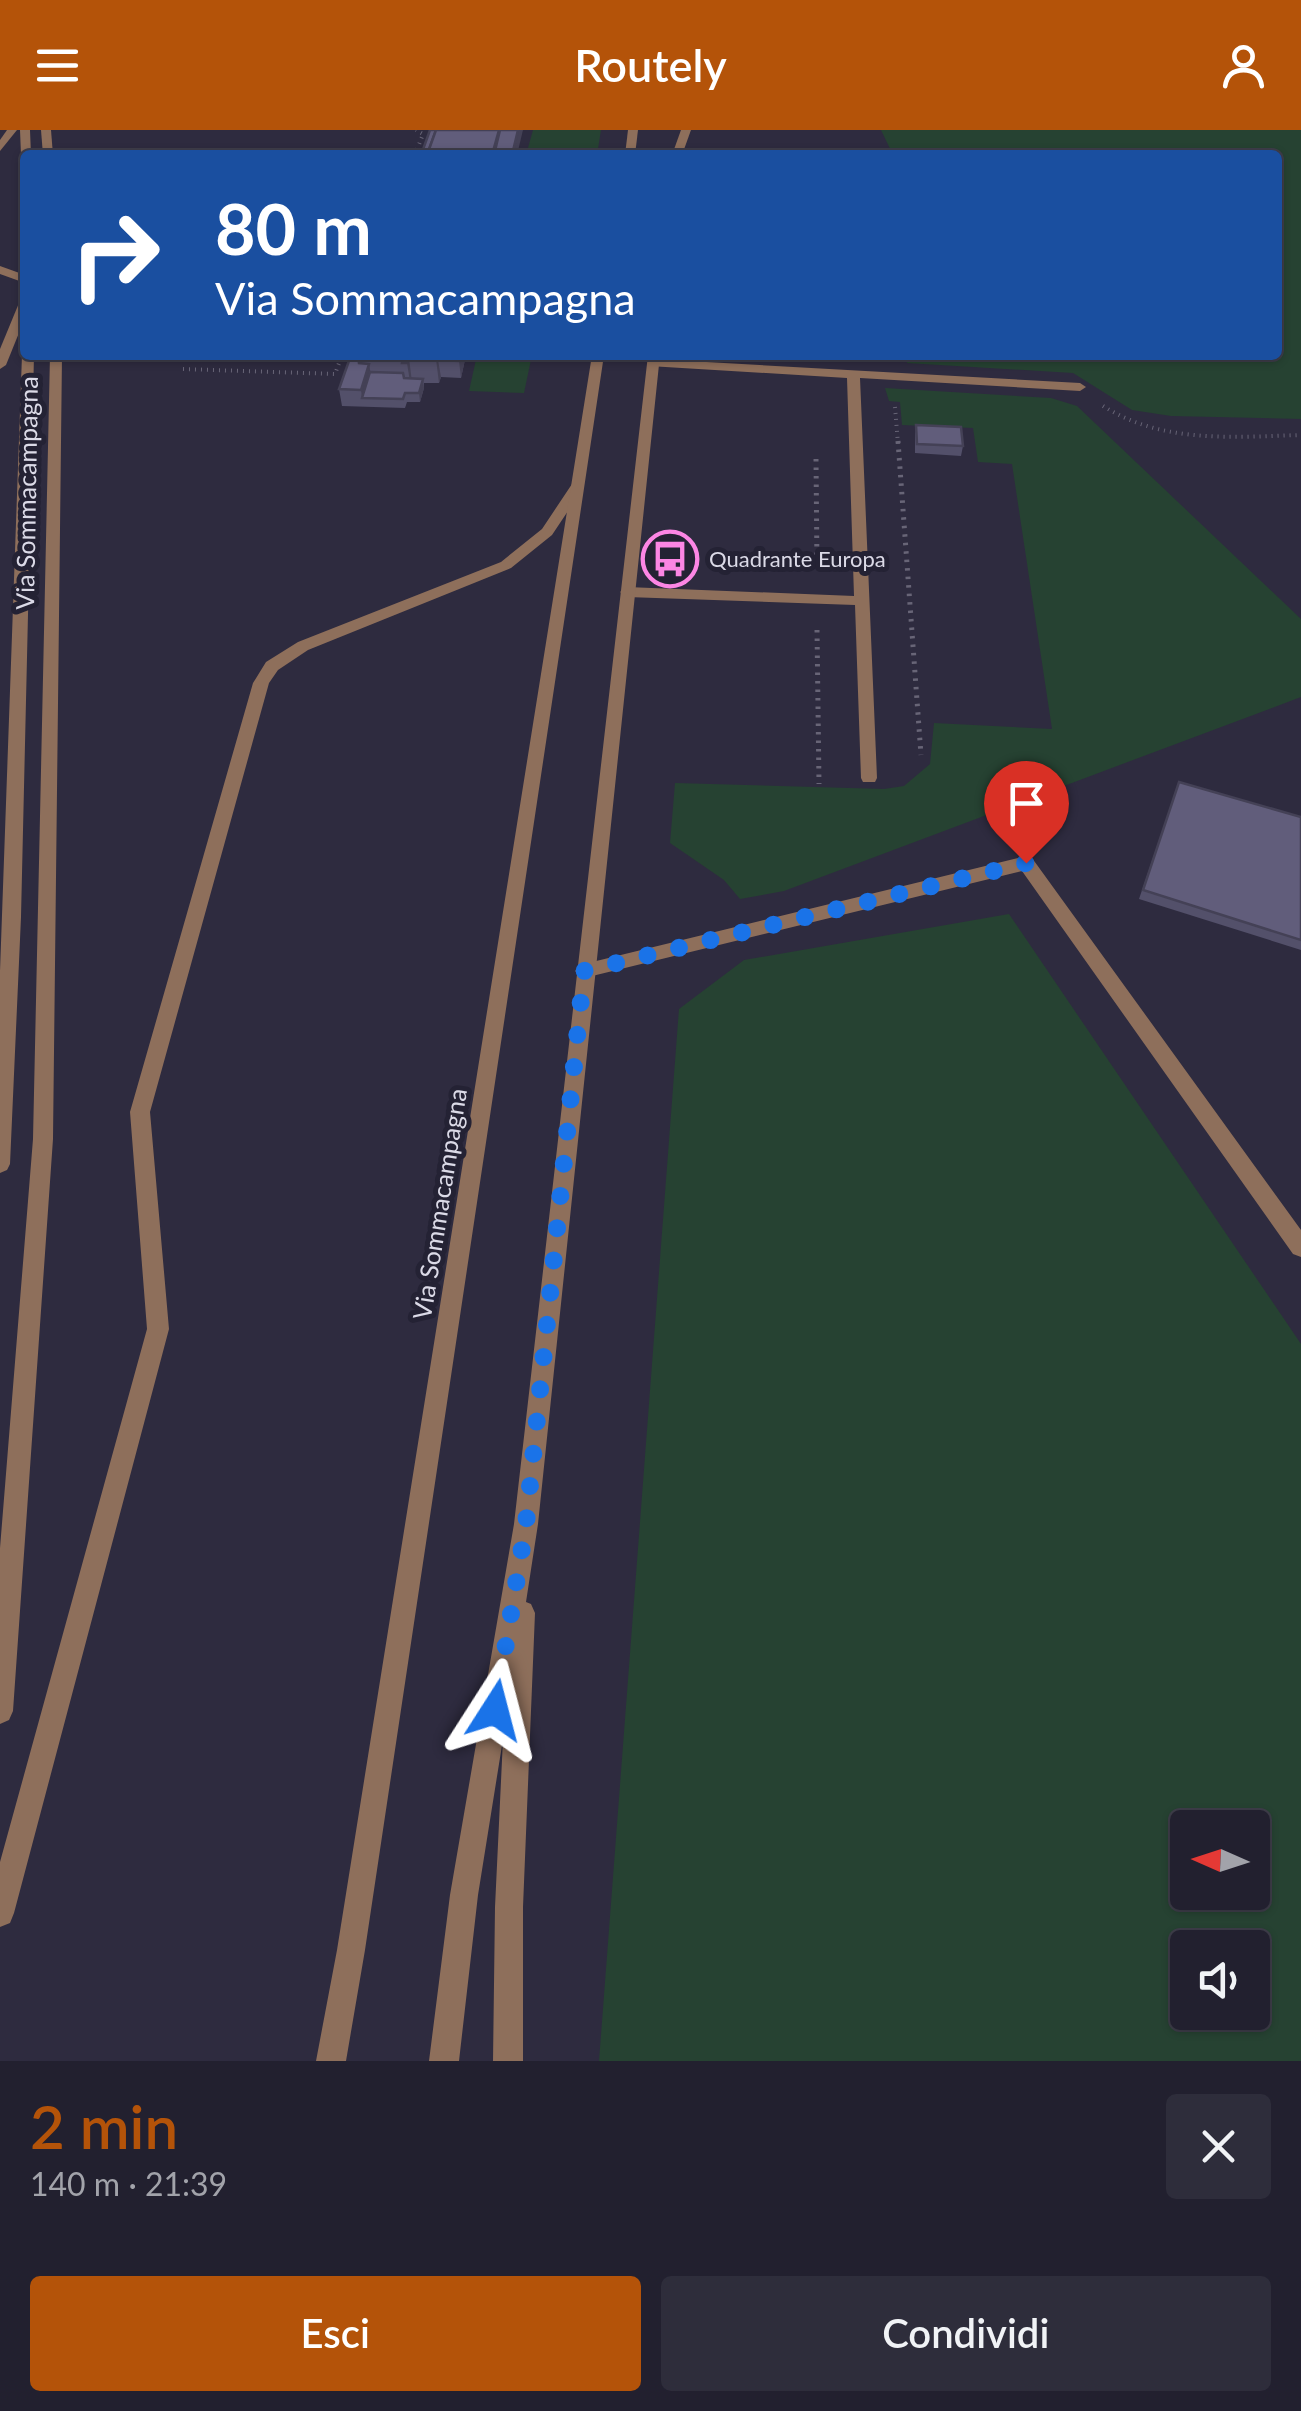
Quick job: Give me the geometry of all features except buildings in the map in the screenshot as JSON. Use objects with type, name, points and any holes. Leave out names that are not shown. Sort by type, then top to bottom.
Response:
[{"type":"street","points":[[0,148],[12,130]]},
{"type":"street","name":"Via Sommacampagna","points":[[0,366],[20,316]]},
{"type":"street","name":"Via Sommacampagna","points":[[0,1164],[28,360]]},
{"type":"street","name":"Via Sommacampagna","points":[[0,1711],[43,1139],[56,360]]},
{"type":"street","name":"Via Sommacampagna","points":[[330,2061],[351,1950],[597,360]]},
{"type":"street","points":[[508,2061],[509,1907],[526,1524],[654,360]]},
{"type":"street","points":[[667,360],[1080,387]]},
{"type":"street","points":[[853,374],[869,778]]},
{"type":"street","points":[[0,1914],[158,1328],[140,1112],[261,683],[272,666],[302,646],[506,565],[534,548],[554,528],[577,487]]},
{"type":"street","points":[[627,592],[862,601]]},
{"type":"street","points":[[584,971],[1026,863],[1301,1247]]},
{"type":"street","points":[[444,2061],[464,1895],[526,1524]]},
{"type":"path","points":[[184,369],[335,374],[340,360]]},
{"type":"path","points":[[1080,387],[1120,418],[1140,425],[1174,432],[1301,435]]},
{"type":"path","points":[[895,406],[921,755]]},
{"type":"path","points":[[816,455],[817,578]]},
{"type":"path","points":[[818,618],[818,784]]},
{"type":"green space","points":[[533,130],[601,130],[598,150],[527,150]]},
{"type":"green space","points":[[881,130],[1301,130],[1301,419],[1171,416],[1132,410],[1073,373],[907,363],[1282,360],[1282,150],[891,150]]},
{"type":"green space","points":[[476,360],[531,360],[524,393],[469,391]]},
{"type":"green space","points":[[885,388],[1051,398],[1077,406],[1301,619],[1301,697],[784,891],[740,899],[724,880],[670,843],[675,783],[884,789],[904,786],[930,764],[934,723],[1052,729],[1012,464],[978,462],[973,428],[902,425],[900,402],[889,401]]},
{"type":"green space","points":[[1009,914],[1301,1344],[1301,2061],[599,2061],[679,1009],[744,960]]},
{"type":"place","name":"Quadrante Europa","points":[[670,559]]},
{"type":"route","points":[[495,1710],[526,1524],[584,971],[1026,863]]}]
